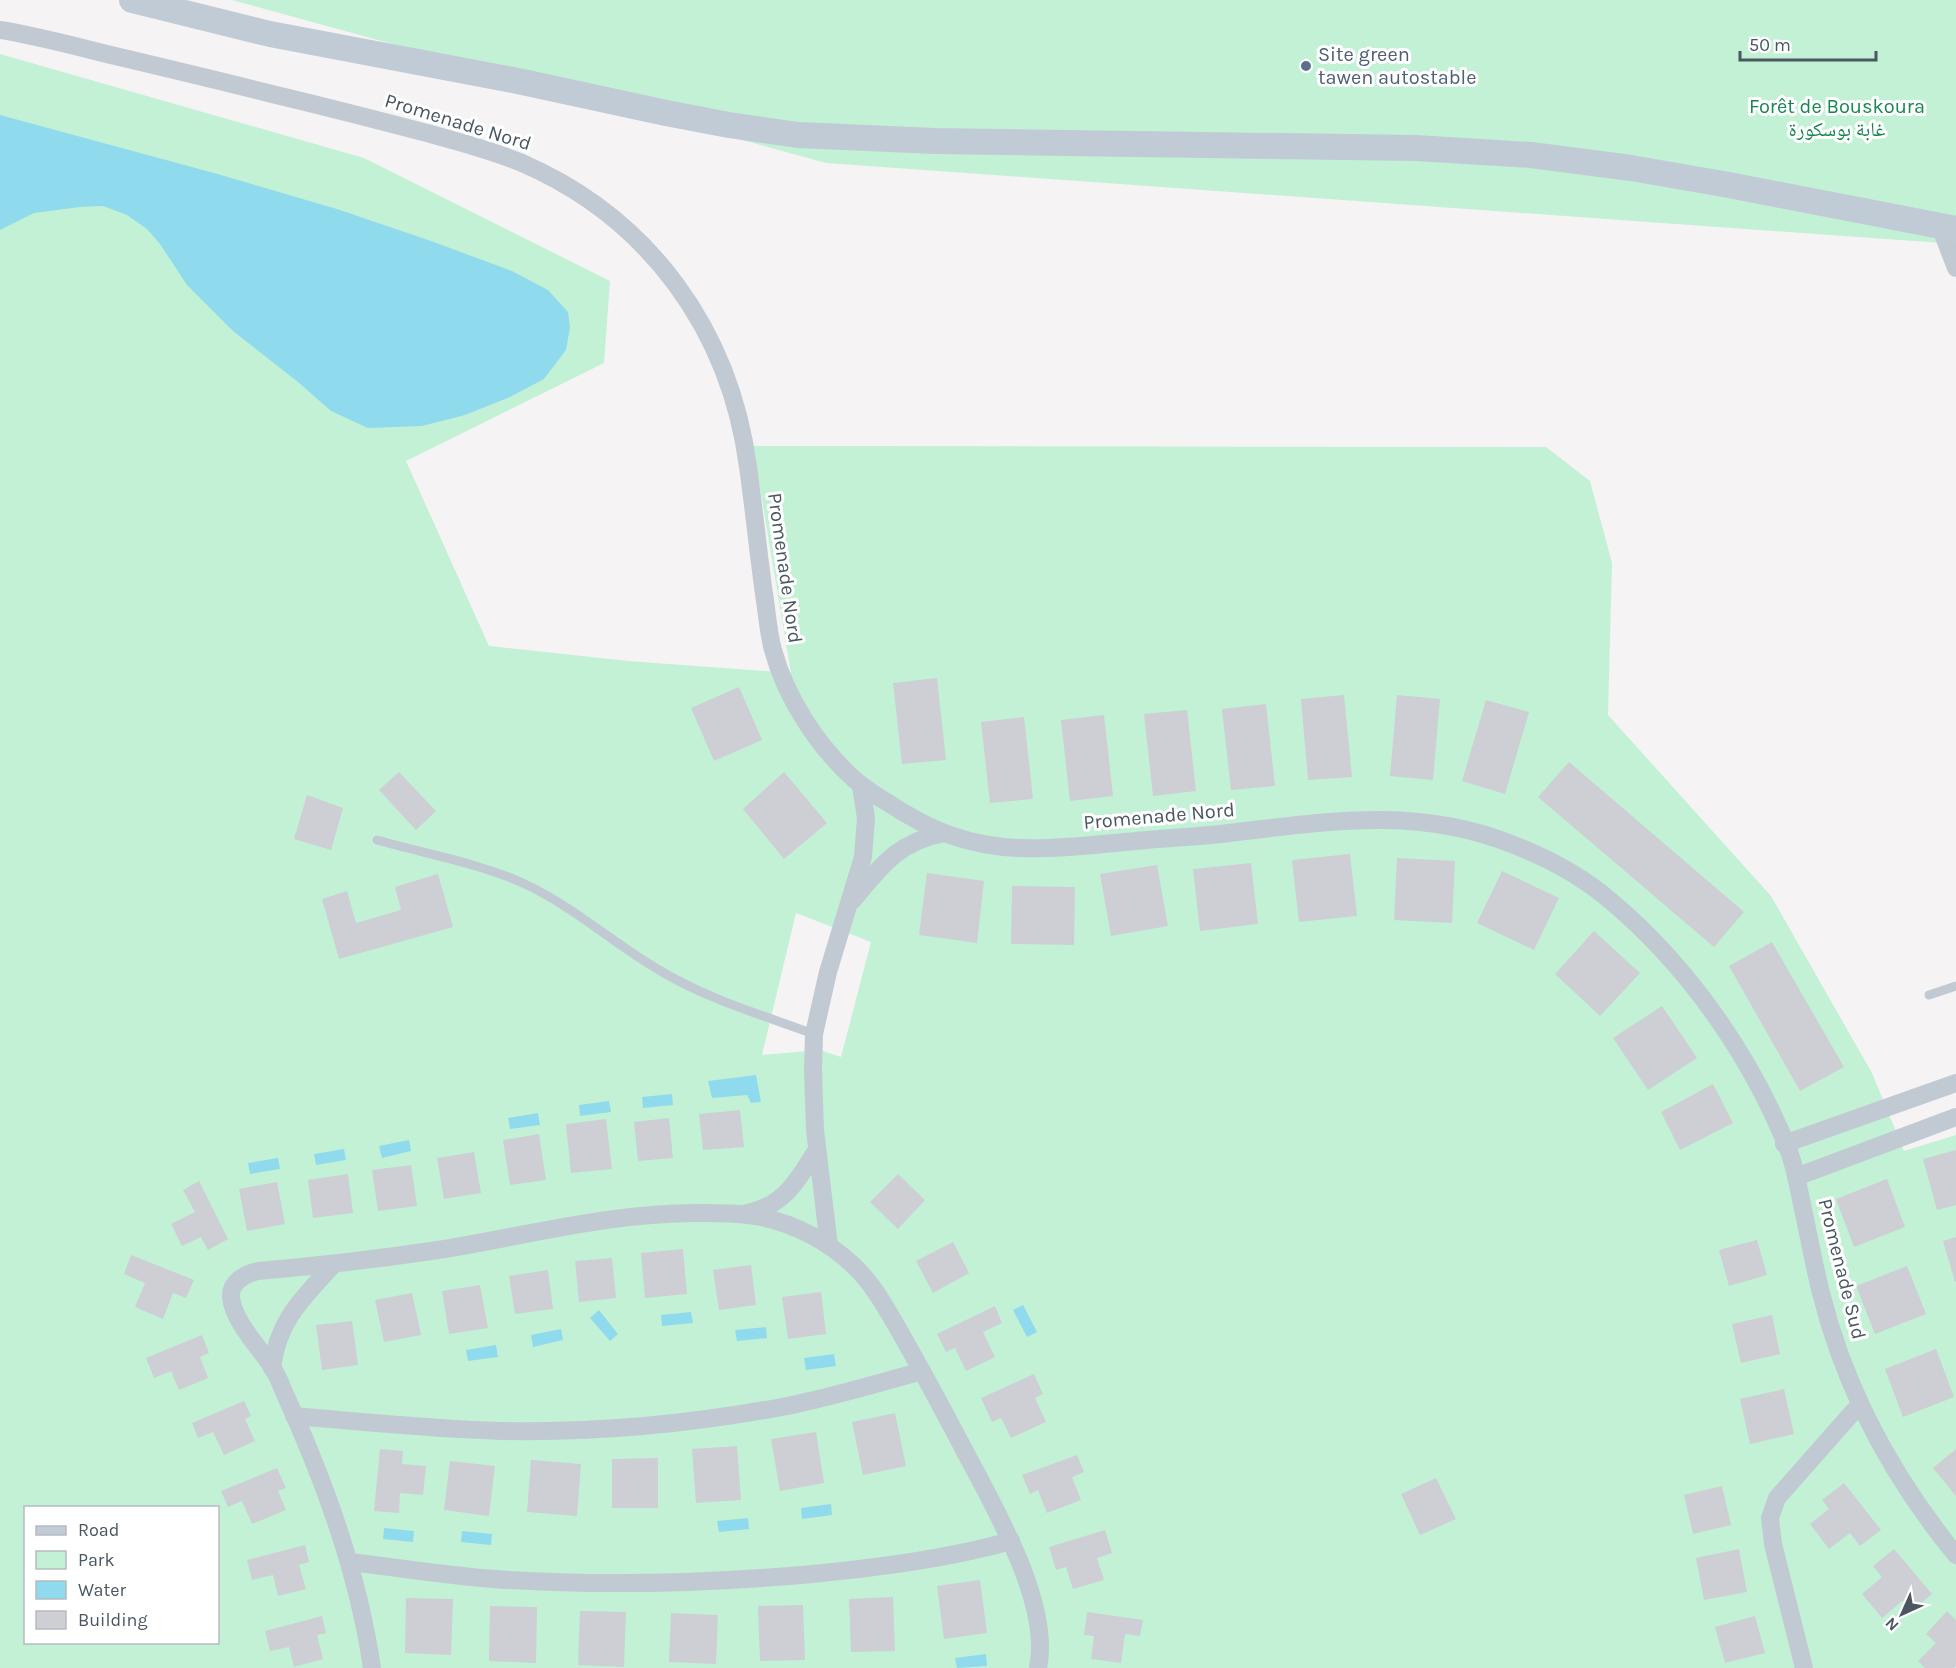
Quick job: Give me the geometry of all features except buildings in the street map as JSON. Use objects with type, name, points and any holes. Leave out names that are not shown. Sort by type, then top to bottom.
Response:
[{"type":"street","points":[[132,0],[270,34],[518,81],[708,121],[798,135],[935,141],[1416,148],[1531,155],[1631,168],[1948,227],[1956,268]]},
{"type":"street","name":"Promenade Nord","points":[[0,30],[326,107],[486,149],[556,179],[598,206],[619,223],[643,246],[682,293],[717,351],[729,383],[747,457],[774,652],[789,690],[814,734],[861,786],[918,821],[944,833],[996,846],[1044,848],[1212,835],[1322,822],[1392,819],[1448,825],[1501,840],[1545,857],[1584,880],[1617,905],[1644,931],[1694,988],[1725,1031],[1772,1112],[1784,1144]]},
{"type":"street","points":[[829,1246],[825,1202],[816,1151],[814,1034],[828,972],[863,857],[866,818],[861,786]]},
{"type":"street","points":[[848,906],[873,876],[900,850],[924,837],[944,833]]},
{"type":"street","points":[[1784,1144],[1956,1083]]},
{"type":"street","points":[[1796,1177],[1956,1117]]},
{"type":"street","name":"Promenade Sud","points":[[1784,1144],[1789,1152],[1796,1177],[1825,1309],[1860,1404],[1869,1424],[1905,1485],[1926,1517],[1956,1555]]},
{"type":"street","points":[[372,1668],[350,1562],[328,1497],[272,1368],[235,1312],[231,1296],[235,1285],[247,1274],[258,1271],[333,1265],[630,1217],[688,1213],[744,1214],[760,1211],[778,1201],[799,1178],[816,1151]]},
{"type":"street","points":[[744,1214],[785,1224],[829,1246],[856,1268],[872,1286],[922,1371],[1011,1540],[1028,1583],[1033,1605],[1040,1643],[1038,1668]]},
{"type":"street","points":[[272,1368],[275,1348],[285,1322],[302,1299],[333,1265]]},
{"type":"street","points":[[294,1416],[435,1428],[504,1431],[610,1428],[784,1407],[922,1371]]},
{"type":"street","points":[[1804,1668],[1773,1544],[1770,1518],[1777,1498],[1860,1404]]},
{"type":"street","points":[[350,1562],[507,1580],[703,1582],[905,1564],[965,1553],[1011,1540]]},
{"type":"lane","points":[[377,840],[523,883],[560,902],[676,980],[718,999],[814,1034]]},
{"type":"lane","points":[[1929,995],[1956,986]]},
{"type":"green space","name":"Forêt de Bouskoura غابة بوسكورة","points":[[232,0],[1956,0],[1956,244],[826,163]]},
{"type":"green space","points":[[0,54],[364,158],[610,281],[604,363],[406,461],[489,646],[628,661],[791,673],[753,446],[1546,447],[1590,481],[1612,563],[1608,715],[1771,896],[1872,1073],[1904,1151],[1956,1135],[1956,1668],[0,1668]],"holes":[[[796,913],[871,942],[841,1057],[820,1050],[762,1055]]]},
{"type":"water","points":[[0,115],[337,209],[512,271],[548,290],[568,312],[570,327],[566,350],[544,379],[510,397],[465,415],[422,426],[368,428],[331,411],[233,331],[187,285],[160,244],[147,229],[127,215],[103,206],[80,207],[34,213],[0,230]]},
{"type":"water","points":[[756,1075],[761,1102],[751,1103],[747,1095],[712,1098],[708,1081]]},
{"type":"water","points":[[672,1094],[673,1105],[643,1108],[642,1097]]},
{"type":"water","points":[[609,1101],[611,1112],[580,1116],[579,1105]]},
{"type":"water","points":[[538,1113],[540,1125],[510,1129],[508,1118]]},
{"type":"water","points":[[409,1140],[411,1151],[382,1158],[379,1146]]},
{"type":"water","points":[[344,1149],[346,1160],[316,1165],[314,1154]]},
{"type":"water","points":[[278,1158],[280,1169],[250,1174],[248,1163]]},
{"type":"water","points":[[1023,1305],[1037,1332],[1027,1337],[1013,1310]]},
{"type":"water","points":[[599,1310],[618,1334],[610,1341],[590,1318]]},
{"type":"water","points":[[691,1312],[693,1323],[662,1326],[661,1315]]},
{"type":"water","points":[[766,1327],[767,1338],[737,1341],[735,1330]]},
{"type":"water","points":[[561,1329],[563,1340],[533,1347],[531,1335]]},
{"type":"water","points":[[496,1345],[498,1357],[468,1361],[466,1350]]},
{"type":"water","points":[[834,1354],[836,1366],[806,1370],[804,1358]]},
{"type":"water","points":[[831,1504],[832,1515],[802,1519],[801,1508]]},
{"type":"water","points":[[748,1518],[749,1529],[719,1532],[717,1521]]},
{"type":"water","points":[[384,1528],[414,1531],[413,1542],[383,1539]]},
{"type":"water","points":[[462,1531],[492,1534],[491,1545],[461,1542]]},
{"type":"water","points":[[986,1654],[987,1666],[957,1668],[955,1658]]},
{"type":"place","name":"Site green tawen autostable","points":[[1306,66]]}]
